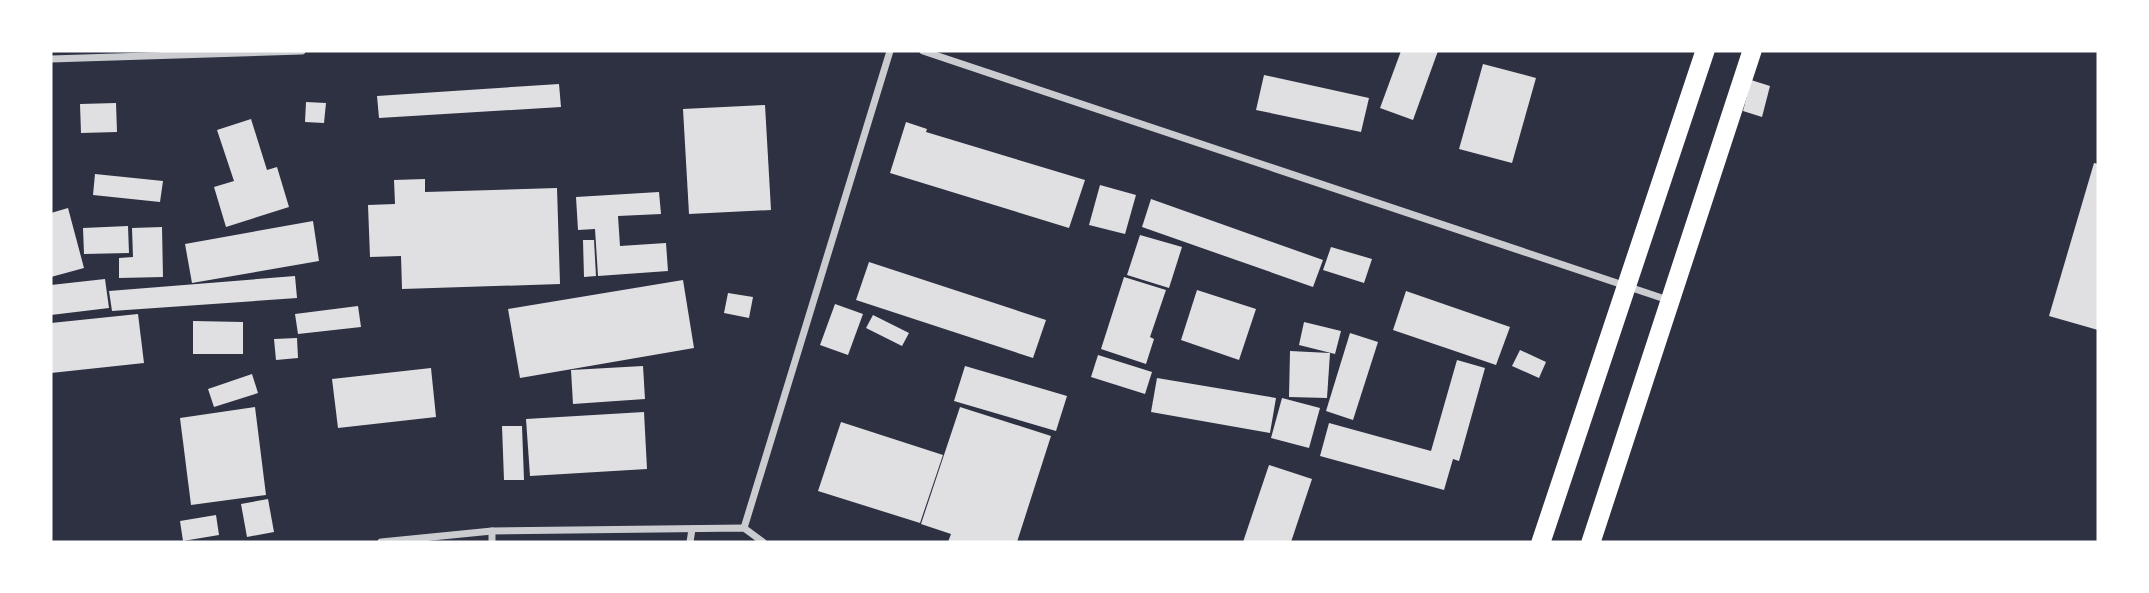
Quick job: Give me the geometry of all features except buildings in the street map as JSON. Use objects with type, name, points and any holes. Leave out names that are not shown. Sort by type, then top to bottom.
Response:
[{"type":"highway","points":[[1541,542],[1704,51]]},
{"type":"highway","points":[[1591,542],[1668,300],[1752,51]]},
{"type":"street","points":[[51,59],[302,51]]},
{"type":"street","points":[[744,528],[890,51]]},
{"type":"street","points":[[923,51],[1668,300]]},
{"type":"street","points":[[381,542],[492,531],[744,528],[763,542]]},
{"type":"street","points":[[690,542],[692,529]]},
{"type":"street","points":[[492,531],[492,542]]}]
